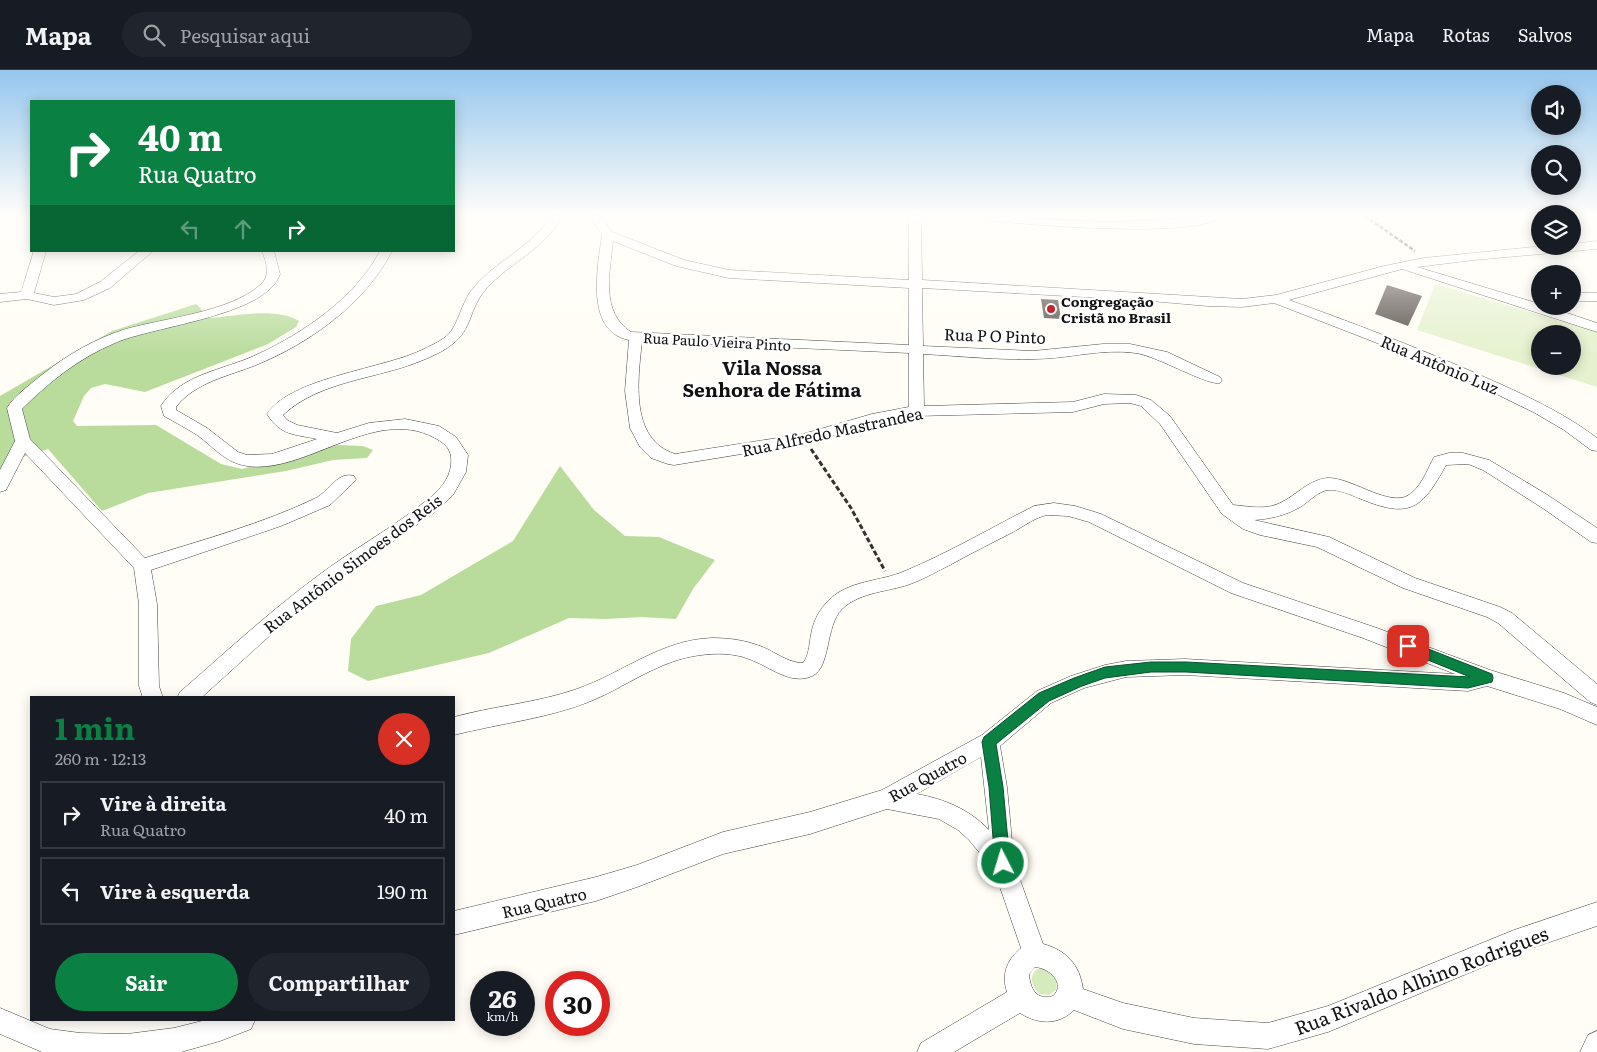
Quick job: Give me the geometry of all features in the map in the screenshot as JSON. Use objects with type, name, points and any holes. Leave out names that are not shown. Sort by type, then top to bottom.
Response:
[{"type":"street","points":[[27,295],[37,262]]},
{"type":"street","points":[[0,298],[27,295],[54,301],[68,300],[88,294],[105,285],[134,262]]},
{"type":"street","points":[[152,696],[149,686],[148,604],[142,566],[23,442],[7,410],[62,367],[100,344],[133,331],[233,305],[252,297],[273,278],[274,270],[271,262]]},
{"type":"street","points":[[337,438],[288,455],[260,461],[246,461],[235,458],[192,424],[169,413],[168,406],[180,393],[195,384],[261,358],[299,337],[360,289],[382,262]]},
{"type":"street","name":"Rua Antônio Simoes dos Reis","points":[[189,696],[269,625],[326,579],[429,508],[447,491],[458,472],[460,455],[451,441],[434,430],[405,424],[391,424],[369,428],[337,438],[293,429],[282,424],[275,414],[280,408],[296,397],[413,359],[447,342],[462,327],[470,302],[482,286],[508,262]]},
{"type":"street","name":"Rua Paulo Vieira Pinto","points":[[605,262],[602,297],[605,308],[621,333],[636,337],[918,350]]},
{"type":"street","points":[[675,262],[729,274],[1240,303],[1274,299],[1399,266],[1429,262]]},
{"type":"street","points":[[914,262],[918,350],[916,411]]},
{"type":"street","points":[[1458,262],[1456,268],[1461,276],[1476,288]]},
{"type":"street","points":[[1399,266],[1531,304]]},
{"type":"street","points":[[1581,298],[1597,297]]},
{"type":"street","points":[[1512,298],[1531,298]]},
{"type":"street","name":"Rua Antônio Luz","points":[[1274,299],[1399,345],[1504,391],[1578,430],[1597,446]]},
{"type":"street","points":[[1565,315],[1597,328]]},
{"type":"street","name":"Rua Alfredo Mastrandea","points":[[636,337],[631,398],[639,432],[645,444],[654,454],[663,459],[688,459],[803,439],[872,419],[916,411],[1074,407],[1104,399],[1131,398],[1146,403],[1165,420],[1228,510],[1240,522],[1324,542],[1412,584],[1490,609],[1505,618],[1597,696]]},
{"type":"street","name":"Rua P O Pinto","points":[[918,350],[1033,355],[1113,347],[1136,349],[1157,354],[1215,380]]},
{"type":"street","points":[[0,486],[23,442]]},
{"type":"street","points":[[1228,510],[1257,515],[1268,514],[1293,504],[1319,486],[1326,484],[1334,484],[1376,498],[1404,504],[1412,501],[1419,495],[1440,461],[1450,458],[1464,458],[1495,469],[1597,537]]},
{"type":"street","points":[[142,566],[275,522],[324,501],[348,480]]},
{"type":"street","points":[[455,726],[472,720],[523,712],[564,702],[613,683],[676,652],[698,647],[732,646],[756,652],[786,668],[809,670],[816,658],[822,625],[831,609],[842,598],[858,591],[906,579],[1040,510],[1054,508],[1073,511],[1095,518],[1237,588],[1380,636],[1487,678]]},
{"type":"street","name":"Rua Quatro","points":[[455,923],[596,890],[723,843],[810,823],[887,799],[989,742],[1044,697],[1105,672],[1126,669],[1186,667],[1468,683],[1487,678],[1564,702],[1597,716]]},
{"type":"street","points":[[989,742],[996,787],[1003,863],[1035,955]]},
{"type":"street","points":[[887,799],[929,805],[948,811],[969,824],[1003,863]]},
{"type":"street","name":"Rua Rivaldo Albino Rodrigues","points":[[1069,996],[1132,1018],[1194,1031],[1234,1036],[1268,1036],[1328,1019],[1514,942],[1597,914]]},
{"type":"street","points":[[1035,955],[1051,958],[1064,970],[1070,987],[1069,996],[1060,1008],[1052,1011],[1036,1009],[1022,996],[1018,988],[1017,970],[1028,957],[1035,955]]},
{"type":"street","points":[[930,1052],[1022,996]]},
{"type":"street","points":[[0,1021],[54,1043],[86,1050],[127,1050],[212,1033],[240,1021]]},
{"type":"street","points":[[1593,1052],[1597,1044]]},
{"type":"path","points":[[803,439],[831,475],[868,533],[890,583]]},
{"type":"green space","points":[[1435,284],[1531,312],[1531,315],[1540,315],[1573,325],[1531,325],[1531,366],[1417,330]]},
{"type":"green space","points":[[196,304],[210,318],[268,313],[279,314],[299,321],[296,327],[268,344],[145,392],[105,384],[91,388],[84,396],[73,421],[77,426],[156,425],[221,464],[242,469],[338,445],[363,446],[373,450],[367,458],[333,460],[286,471],[148,493],[102,511],[48,449],[7,462],[0,474],[0,396],[112,331]]},
{"type":"green space","points":[[1581,327],[1597,332],[1597,387],[1559,375],[1581,375]]},
{"type":"green space","points":[[560,466],[594,510],[625,536],[659,537],[715,560],[693,589],[676,619],[641,617],[606,619],[569,618],[489,653],[368,681],[348,671],[351,639],[376,606],[421,595],[513,541]]},
{"type":"green space","points":[[1041,968],[1049,969],[1057,981],[1056,990],[1049,995],[1040,994],[1034,988],[1032,976]]},
{"type":"building","points":[[1387,285],[1422,296],[1408,326],[1375,314]]},
{"type":"building","name":"Congregação Cristã no Brasil","points":[[1041,299],[1058,300],[1061,319],[1044,318]]},
{"type":"place","name":"Congregação Cristã no Brasil","points":[[1051,309]]},
{"type":"district","name":"Vila Nossa Senhora de Fátima","points":[[772,378]]},
{"type":"route","points":[[1003,863],[996,787],[989,742],[1044,697],[1105,672],[1151,667],[1186,667],[1247,672],[1468,683],[1487,678],[1408,646]]}]
